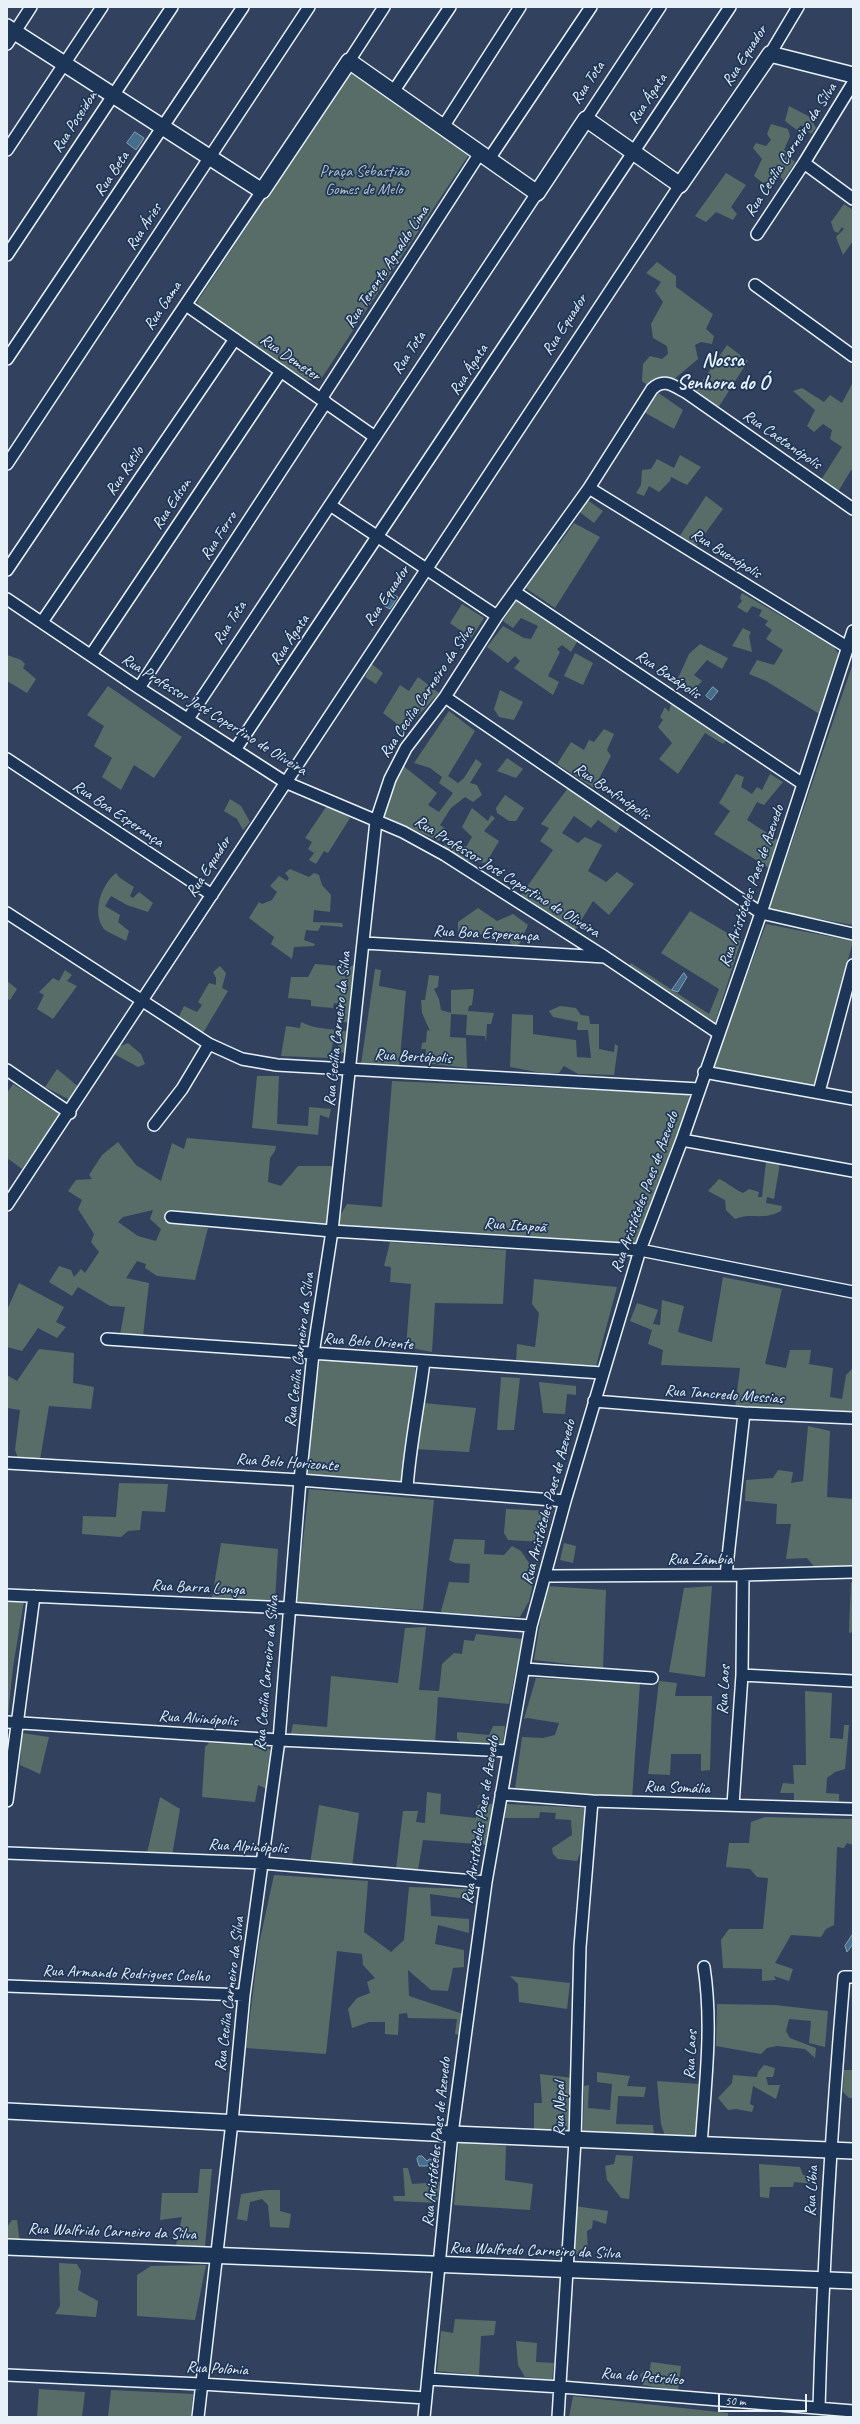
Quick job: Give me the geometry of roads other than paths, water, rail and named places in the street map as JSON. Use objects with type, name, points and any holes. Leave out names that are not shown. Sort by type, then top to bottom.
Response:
[{"type":"main road","points":[[10,34],[65,64],[262,191]]},
{"type":"main road","points":[[770,54],[853,75]]},
{"type":"main road","name":"Rua Equador","points":[[680,185],[770,54]]},
{"type":"main road","points":[[349,61],[537,193]]},
{"type":"main road","name":"Rua Gama","points":[[262,191],[349,61]]},
{"type":"main road","points":[[586,119],[680,185]]},
{"type":"main road","name":"Rua Tota","points":[[537,193],[586,119]]},
{"type":"main road","points":[[7,2111],[701,2146],[853,2151]]},
{"type":"main road","name":"Rua Walfrido Carneiro da Silva","points":[[7,2247],[215,2254]]},
{"type":"main road","name":"Rua Walfredo Carneiro da Silva","points":[[215,2254],[440,2266],[853,2281]]},
{"type":"street","points":[[10,34],[31,7]]},
{"type":"street","points":[[7,150],[102,7]]},
{"type":"street","name":"Rua Poseidon","points":[[7,255],[172,7]]},
{"type":"street","name":"Rua Beta","points":[[7,359],[243,7]]},
{"type":"street","name":"Rua Áries","points":[[7,464],[209,156],[309,7]]},
{"type":"street","points":[[349,61],[384,7]]},
{"type":"street","points":[[394,92],[450,7]]},
{"type":"street","points":[[443,127],[520,7]]},
{"type":"street","name":"Rua Tenente Agnaldo Lima","points":[[323,401],[484,156],[591,7]]},
{"type":"street","name":"Rua Tota","points":[[586,119],[660,7]]},
{"type":"street","name":"Rua Ágata","points":[[235,750],[377,538],[632,151],[730,7]]},
{"type":"street","name":"Rua Equador","points":[[770,54],[798,7]]},
{"type":"street","name":"Rua Cecília Carneiro da Silva","points":[[757,234],[804,163],[853,84]]},
{"type":"street","points":[[804,163],[853,199]]},
{"type":"street","name":"Rua Equador","points":[[7,1205],[70,1113],[285,782],[680,185]]},
{"type":"street","name":"Rua Gama","points":[[7,570],[262,191]]},
{"type":"street","name":"Rua Tota","points":[[188,719],[537,193]]},
{"type":"street","points":[[755,285],[853,356]]},
{"type":"street","name":"Rua Demeter","points":[[186,305],[375,437]]},
{"type":"street","name":"Rua Rutilo","points":[[42,622],[235,339]]},
{"type":"street","name":"Rua Edson","points":[[91,655],[281,371]]},
{"type":"street","name":"Rua Cecília Carneiro da Silva","points":[[198,2417],[215,2254],[232,2122],[244,1995],[279,1740],[300,1480],[313,1354],[332,1231],[376,821],[390,778],[406,748],[444,697],[497,616],[589,488],[652,389],[658,383],[666,382],[672,384]]},
{"type":"street","name":"Rua Caetanópolis","points":[[672,384],[853,509]]},
{"type":"street","name":"Rua Ferro","points":[[139,688],[323,401]]},
{"type":"street","name":"Rua Buenópolis","points":[[589,488],[850,647]]},
{"type":"street","points":[[330,505],[377,538],[497,616]]},
{"type":"street","name":"Rua Bazápolis","points":[[515,592],[803,784]]},
{"type":"street","name":"Rua Professor José Copertino de Oliveira","points":[[9,604],[42,622],[139,688],[285,782],[403,832],[445,855],[605,957],[718,1033]]},
{"type":"street","name":"Rua Aristóteles Paes de Azevedo","points":[[424,2417],[452,2134],[486,1882],[508,1751],[525,1669],[531,1626],[602,1373],[640,1250],[682,1140],[698,1089],[761,913],[850,647],[853,630]]},
{"type":"street","name":"Rua Bonfinópolis","points":[[444,697],[761,913]]},
{"type":"street","name":"Rua Boa Esperança","points":[[7,759],[212,895]]},
{"type":"street","name":"Rua Bertópolis","points":[[7,913],[141,1002],[209,1044],[242,1058],[270,1064],[698,1089]]},
{"type":"street","points":[[761,913],[853,934]]},
{"type":"street","name":"Rua Boa Esperança","points":[[364,943],[605,957]]},
{"type":"street","points":[[819,1092],[853,965]]},
{"type":"street","points":[[154,1124],[182,1089],[209,1044]]},
{"type":"street","points":[[7,1070],[70,1113]]},
{"type":"street","points":[[704,1072],[853,1099]]},
{"type":"street","points":[[682,1140],[853,1171]]},
{"type":"street","name":"Rua Itapoã","points":[[171,1217],[332,1231],[640,1250],[853,1292]]},
{"type":"street","name":"Rua Belo Oriente","points":[[107,1339],[424,1362],[602,1373]]},
{"type":"street","points":[[407,1488],[410,1448],[420,1395],[424,1362]]},
{"type":"street","name":"Rua Tancredo Messias","points":[[594,1401],[744,1413],[853,1418]]},
{"type":"street","points":[[726,1576],[744,1413]]},
{"type":"street","name":"Rua Belo Horizonte","points":[[7,1463],[300,1480],[565,1501]]},
{"type":"street","name":"Rua Zâmbia","points":[[546,1576],[743,1576],[853,1572]]},
{"type":"street","name":"Rua Laos","points":[[734,1805],[742,1675],[743,1576]]},
{"type":"street","name":"Rua Barra Longa","points":[[7,1595],[289,1608],[531,1626]]},
{"type":"street","points":[[7,1801],[12,1723],[34,1596]]},
{"type":"street","points":[[525,1669],[652,1678]]},
{"type":"street","points":[[742,1675],[853,1681]]},
{"type":"street","name":"Rua Alvinópolis","points":[[12,1723],[279,1740],[508,1751]]},
{"type":"street","name":"Rua Somália","points":[[501,1794],[592,1801],[853,1809]]},
{"type":"street","name":"Rua Nepal","points":[[558,2417],[575,2140],[580,1947],[592,1801]]},
{"type":"street","name":"Rua Alpinópolis","points":[[7,1853],[262,1863],[486,1882]]},
{"type":"street","name":"Rua Laos","points":[[701,2146],[709,2046],[708,2007],[704,1967]]},
{"type":"street","name":"Rua Líbia","points":[[819,2408],[823,2280],[830,2150],[848,1977]]},
{"type":"street","name":"Rua Armando Rodrigues Coelho","points":[[7,1986],[244,1995]]},
{"type":"street","name":"Rua Polônia","points":[[7,2375],[201,2384],[426,2398]]},
{"type":"street","name":"Rua do Petróleo","points":[[428,2378],[561,2387],[853,2411]]},
{"type":"water","points":[[135,132],[144,138],[136,150],[127,143]]},
{"type":"water","points":[[392,594],[398,597],[390,609],[384,606]]},
{"type":"water","points":[[713,687],[718,691],[711,700],[706,696]]},
{"type":"water","points":[[684,973],[687,977],[678,992],[672,990]]},
{"type":"water","points":[[853,1934],[853,1944],[847,1952],[845,1946]]},
{"type":"water","points":[[419,2156],[422,2156],[427,2161],[429,2159],[433,2160],[434,2163],[430,2166],[419,2166],[417,2159]]},
{"type":"district","name":"Nossa Senhora do Ó","points":[[723,372]]},
{"type":"park label","name":"Praça Sebastião Gomes de Melo","points":[[364,181]]}]
